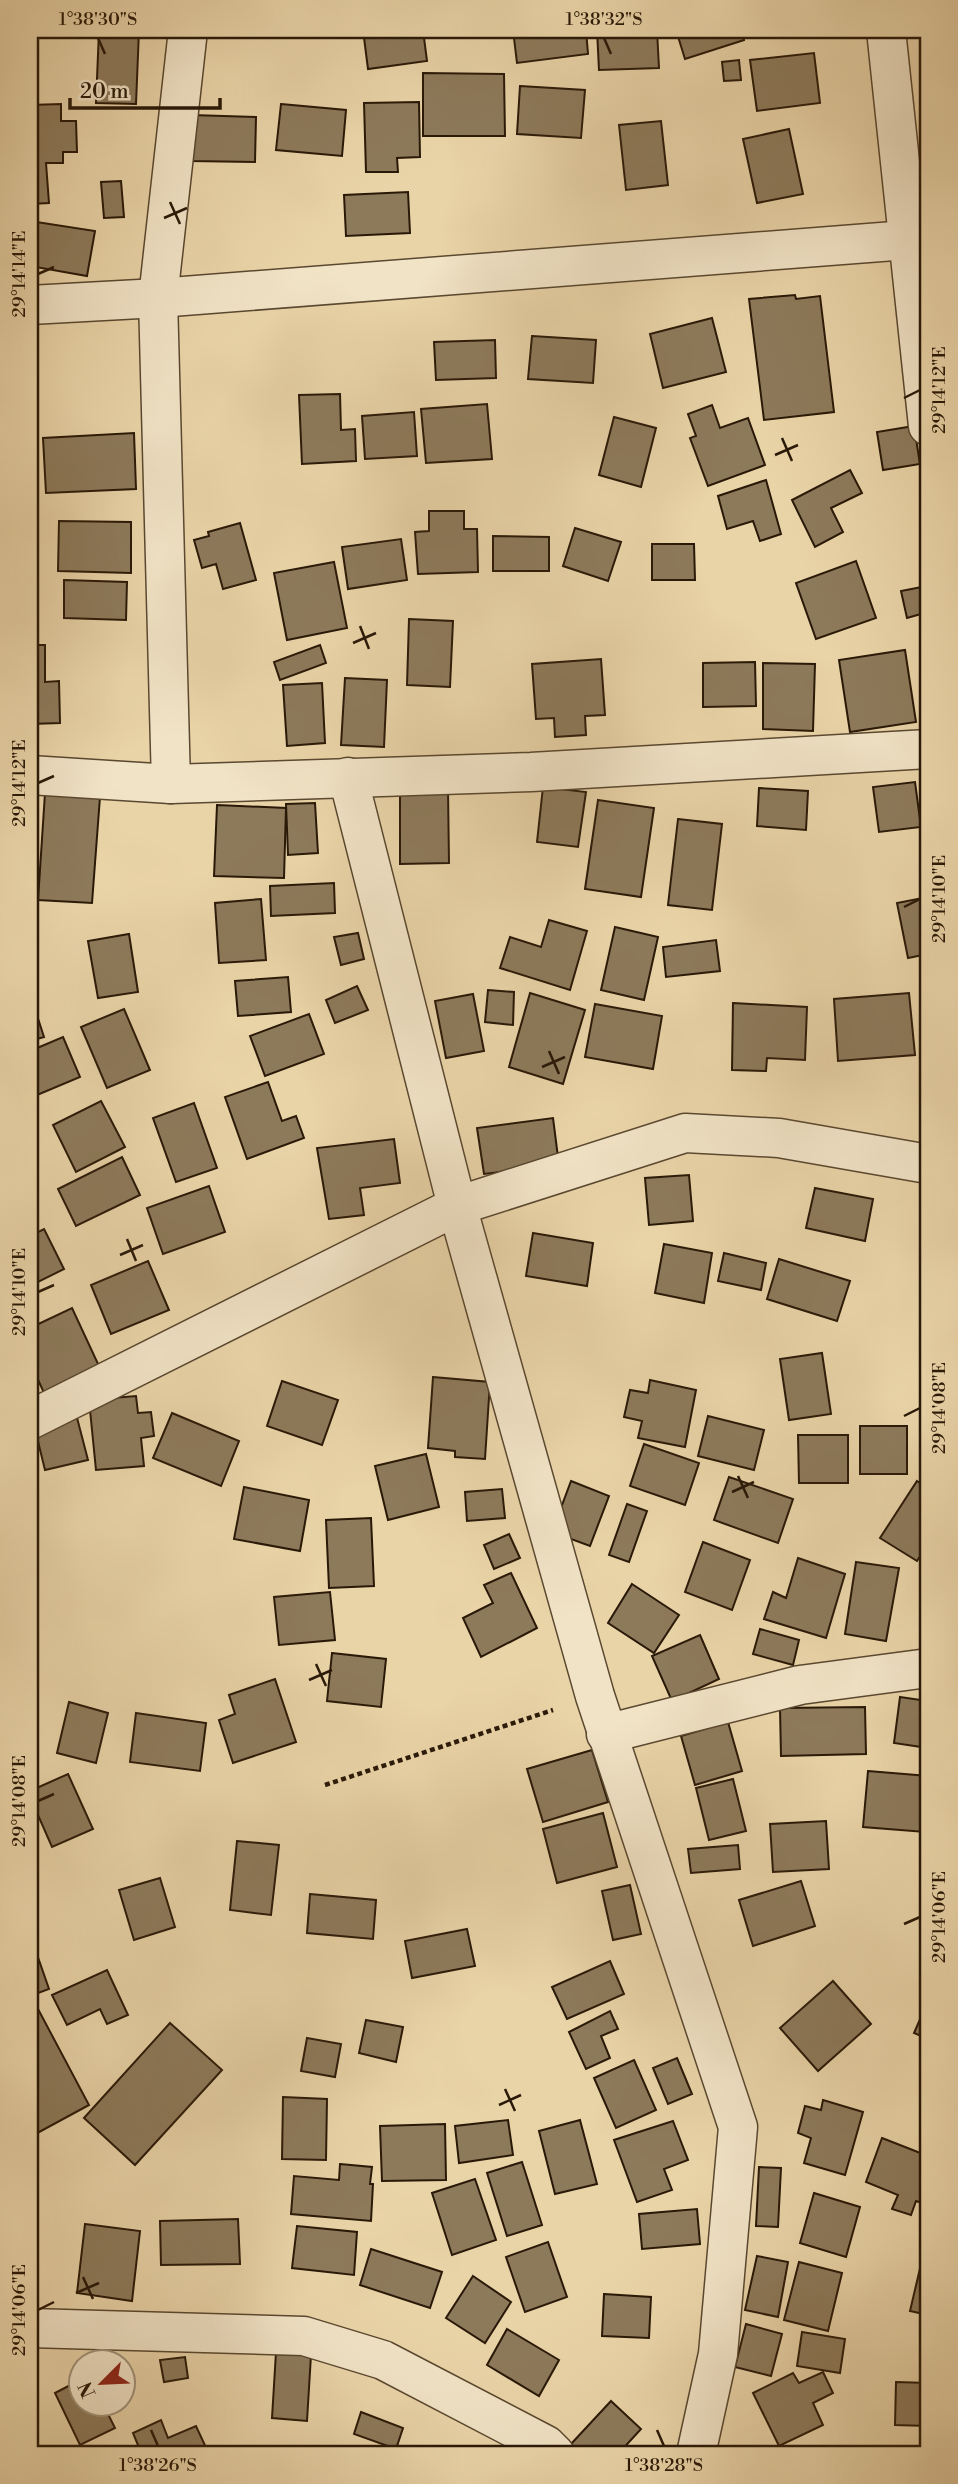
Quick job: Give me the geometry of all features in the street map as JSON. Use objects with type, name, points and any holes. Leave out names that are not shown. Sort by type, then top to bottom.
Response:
[{"type":"street","points":[[171,784],[158,298],[188,30]]},
{"type":"street","points":[[886,30],[918,241],[928,426]]},
{"type":"street","points":[[30,305],[158,298],[918,241]]},
{"type":"street","points":[[30,775],[171,784],[531,772],[928,749]]},
{"type":"street","points":[[348,778],[457,1206],[595,1696],[738,2127],[718,2354],[696,2454]]},
{"type":"street","points":[[30,1420],[457,1206],[685,1133],[779,1138],[928,1164]]},
{"type":"street","points":[[606,1734],[800,1685],[928,1668]]},
{"type":"street","points":[[30,2328],[304,2336],[383,2360],[546,2445],[555,2454]]},
{"type":"path","points":[[325,1785],[595,1696]]},
{"type":"building","points":[[99,30],[139,30],[136,104],[96,103]]},
{"type":"building","points":[[363,30],[423,30],[427,61],[368,69]]},
{"type":"building","points":[[513,30],[586,30],[588,54],[517,63]]},
{"type":"building","points":[[597,30],[657,30],[659,68],[599,70]]},
{"type":"building","points":[[676,30],[741,30],[744,40],[685,59]]},
{"type":"building","points":[[814,53],[820,103],[757,111],[750,60]]},
{"type":"building","points":[[739,60],[741,80],[724,81],[722,62]]},
{"type":"building","points":[[423,73],[504,74],[505,136],[423,136]]},
{"type":"building","points":[[520,86],[585,90],[581,138],[517,134]]},
{"type":"building","points":[[419,102],[420,157],[397,158],[398,172],[366,172],[364,103]]},
{"type":"building","points":[[61,104],[61,121],[76,121],[77,152],[63,152],[63,163],[46,163],[49,203],[30,204],[30,105]]},
{"type":"building","points":[[281,104],[346,110],[342,156],[276,150]]},
{"type":"building","points":[[191,115],[256,117],[255,162],[190,161]]},
{"type":"building","points":[[661,121],[668,185],[626,190],[619,125]]},
{"type":"building","points":[[789,129],[803,194],[757,203],[743,139]]},
{"type":"building","points":[[121,181],[124,217],[104,218],[101,182]]},
{"type":"building","points":[[408,192],[410,233],[346,236],[344,195]]},
{"type":"building","points":[[30,221],[95,231],[87,276],[30,266]]},
{"type":"building","points":[[795,295],[796,299],[820,296],[834,412],[764,420],[749,299]]},
{"type":"building","points":[[712,318],[726,372],[663,388],[650,334]]},
{"type":"building","points":[[532,336],[596,340],[593,383],[528,379]]},
{"type":"building","points":[[495,340],[496,378],[436,380],[434,342]]},
{"type":"building","points":[[340,394],[341,430],[355,429],[356,461],[302,464],[299,395]]},
{"type":"building","points":[[487,404],[492,459],[426,463],[421,409]]},
{"type":"building","points":[[712,405],[720,428],[748,418],[765,465],[708,486],[690,438],[696,436],[688,414]]},
{"type":"building","points":[[414,412],[417,456],[365,459],[362,416]]},
{"type":"building","points":[[614,417],[656,428],[641,487],[599,475]]},
{"type":"building","points":[[914,426],[920,464],[883,470],[877,432]]},
{"type":"building","points":[[134,433],[136,489],[46,493],[43,438]]},
{"type":"building","points":[[850,470],[862,493],[831,508],[843,532],[815,547],[792,500]]},
{"type":"building","points":[[766,480],[781,534],[760,541],[753,521],[727,529],[718,496]]},
{"type":"building","points":[[429,511],[464,511],[464,529],[477,529],[478,572],[418,574],[415,532],[429,531]]},
{"type":"building","points":[[59,521],[131,522],[131,573],[58,571]]},
{"type":"building","points":[[240,523],[256,580],[223,589],[216,564],[202,568],[194,540],[209,536],[208,532]]},
{"type":"building","points":[[575,528],[621,542],[608,581],[563,566]]},
{"type":"building","points":[[493,536],[549,537],[549,571],[493,571]]},
{"type":"building","points":[[401,539],[407,580],[348,589],[342,547]]},
{"type":"building","points":[[652,544],[694,544],[695,580],[652,580]]},
{"type":"building","points":[[856,561],[876,618],[816,639],[796,583]]},
{"type":"building","points":[[334,562],[347,628],[287,640],[274,573]]},
{"type":"building","points":[[64,580],[127,582],[126,620],[64,618]]},
{"type":"building","points":[[927,586],[928,612],[907,618],[901,591]]},
{"type":"building","points":[[409,619],[453,621],[450,687],[407,685]]},
{"type":"building","points":[[30,645],[45,645],[45,682],[59,681],[60,723],[30,724]]},
{"type":"building","points":[[320,645],[326,663],[280,680],[274,662]]},
{"type":"building","points":[[905,650],[916,722],[850,732],[839,660]]},
{"type":"building","points":[[601,659],[605,715],[585,716],[586,735],[555,737],[554,718],[536,719],[532,664]]},
{"type":"building","points":[[755,662],[756,706],[703,707],[703,663]]},
{"type":"building","points":[[763,663],[815,664],[813,731],[763,729]]},
{"type":"building","points":[[345,678],[387,680],[384,747],[341,745]]},
{"type":"building","points":[[322,683],[325,743],[287,746],[283,685]]},
{"type":"building","points":[[915,782],[921,827],[879,832],[873,787]]},
{"type":"building","points":[[400,787],[448,788],[449,863],[400,864]]},
{"type":"building","points":[[543,787],[586,792],[578,847],[537,842]]},
{"type":"building","points":[[759,788],[808,791],[806,830],[757,826]]},
{"type":"building","points":[[45,793],[100,797],[92,903],[38,900]]},
{"type":"building","points":[[598,800],[654,808],[641,897],[585,889]]},
{"type":"building","points":[[315,803],[318,853],[288,855],[286,804]]},
{"type":"building","points":[[217,805],[286,808],[284,878],[214,876]]},
{"type":"building","points":[[678,819],[722,824],[712,910],[668,905]]},
{"type":"building","points":[[334,883],[335,913],[271,916],[270,886]]},
{"type":"building","points":[[928,897],[928,954],[908,958],[897,903]]},
{"type":"building","points":[[261,899],[266,960],[219,963],[215,903]]},
{"type":"building","points":[[549,920],[587,931],[570,990],[500,968],[510,937],[541,947]]},
{"type":"building","points":[[615,927],[658,937],[644,1000],[601,990]]},
{"type":"building","points":[[358,933],[364,959],[341,965],[334,937]]},
{"type":"building","points":[[129,934],[138,992],[98,998],[88,941]]},
{"type":"building","points":[[30,938],[37,985],[30,986]]},
{"type":"building","points":[[716,940],[720,971],[666,977],[663,947]]},
{"type":"building","points":[[288,977],[291,1012],[238,1016],[235,981]]},
{"type":"building","points":[[357,986],[368,1010],[335,1023],[326,1000]]},
{"type":"building","points":[[488,990],[514,992],[513,1025],[485,1022]]},
{"type":"building","points":[[530,993],[585,1010],[563,1084],[509,1067]]},
{"type":"building","points":[[909,993],[915,1055],[838,1061],[834,999]]},
{"type":"building","points":[[473,994],[484,1051],[446,1058],[435,1001]]},
{"type":"building","points":[[30,1000],[44,1037],[30,1041]]},
{"type":"building","points":[[733,1003],[807,1007],[805,1060],[767,1058],[766,1071],[732,1070]]},
{"type":"building","points":[[595,1004],[662,1016],[653,1069],[585,1057]]},
{"type":"building","points":[[124,1009],[150,1070],[107,1088],[81,1027]]},
{"type":"building","points":[[309,1014],[324,1054],[265,1076],[250,1036]]},
{"type":"building","points":[[63,1037],[80,1077],[30,1098],[30,1051]]},
{"type":"building","points":[[268,1082],[282,1121],[296,1116],[304,1138],[247,1159],[225,1097]]},
{"type":"building","points":[[101,1101],[125,1147],[76,1172],[53,1125]]},
{"type":"building","points":[[194,1103],[217,1168],[176,1182],[153,1118]]},
{"type":"building","points":[[553,1118],[559,1165],[484,1174],[477,1128]]},
{"type":"building","points":[[394,1139],[400,1183],[360,1188],[364,1215],[329,1219],[317,1148]]},
{"type":"building","points":[[122,1157],[140,1195],[76,1226],[58,1189]]},
{"type":"building","points":[[689,1175],[693,1221],[649,1225],[645,1178]]},
{"type":"building","points":[[209,1186],[225,1232],[163,1254],[147,1208]]},
{"type":"building","points":[[815,1188],[873,1199],[865,1241],[806,1228]]},
{"type":"building","points":[[44,1229],[64,1269],[30,1286],[30,1236]]},
{"type":"building","points":[[533,1233],[593,1243],[587,1286],[526,1276]]},
{"type":"building","points":[[664,1244],[712,1253],[704,1303],[655,1293]]},
{"type":"building","points":[[724,1253],[766,1263],[761,1290],[718,1281]]},
{"type":"building","points":[[779,1259],[850,1281],[837,1321],[767,1299]]},
{"type":"building","points":[[148,1261],[169,1310],[111,1334],[91,1285]]},
{"type":"building","points":[[72,1308],[99,1366],[44,1393],[30,1362],[30,1328]]},
{"type":"building","points":[[822,1353],[831,1414],[789,1420],[780,1359]]},
{"type":"building","points":[[433,1377],[490,1382],[485,1459],[455,1457],[455,1451],[428,1448]]},
{"type":"building","points":[[650,1380],[696,1390],[685,1447],[638,1438],[642,1421],[624,1417],[630,1390],[648,1393]]},
{"type":"building","points":[[282,1381],[338,1400],[322,1445],[267,1426]]},
{"type":"building","points":[[136,1396],[138,1413],[151,1412],[154,1436],[141,1438],[144,1466],[96,1470],[89,1400]]},
{"type":"building","points":[[75,1410],[88,1460],[45,1470],[33,1421]]},
{"type":"building","points":[[172,1413],[239,1441],[221,1486],[153,1458]]},
{"type":"building","points":[[708,1416],[764,1430],[754,1470],[698,1456]]},
{"type":"building","points":[[860,1426],[907,1426],[907,1474],[860,1474]]},
{"type":"building","points":[[798,1435],[848,1435],[848,1483],[799,1483]]},
{"type":"building","points":[[644,1444],[699,1463],[685,1505],[630,1486]]},
{"type":"building","points":[[426,1454],[439,1507],[388,1520],[375,1466]]},
{"type":"building","points":[[729,1477],[793,1499],[778,1543],[714,1520]]},
{"type":"building","points":[[571,1481],[609,1496],[590,1546],[552,1532]]},
{"type":"building","points":[[917,1481],[928,1488],[928,1544],[917,1561],[880,1538]]},
{"type":"building","points":[[244,1487],[309,1500],[300,1551],[234,1539]]},
{"type":"building","points":[[502,1489],[505,1518],[467,1521],[465,1492]]},
{"type":"building","points":[[627,1504],[647,1511],[629,1562],[609,1555]]},
{"type":"building","points":[[371,1518],[374,1586],[329,1588],[326,1520]]},
{"type":"building","points":[[509,1534],[520,1558],[494,1569],[484,1545]]},
{"type":"building","points":[[703,1542],[750,1560],[732,1610],[685,1592]]},
{"type":"building","points":[[798,1558],[845,1574],[826,1638],[764,1619],[773,1592],[786,1598]]},
{"type":"building","points":[[856,1562],[899,1568],[886,1641],[845,1634]]},
{"type":"building","points":[[511,1573],[537,1628],[481,1657],[463,1618],[493,1603],[484,1585]]},
{"type":"building","points":[[632,1584],[679,1615],[654,1653],[608,1623]]},
{"type":"building","points":[[330,1592],[335,1640],[279,1645],[274,1597]]},
{"type":"building","points":[[760,1629],[799,1640],[793,1665],[753,1654]]},
{"type":"building","points":[[700,1635],[719,1679],[672,1701],[652,1656]]},
{"type":"building","points":[[332,1653],[386,1659],[381,1707],[327,1701]]},
{"type":"building","points":[[275,1679],[296,1742],[233,1763],[219,1720],[235,1714],[229,1695]]},
{"type":"building","points":[[900,1697],[928,1701],[928,1748],[894,1743]]},
{"type":"building","points":[[69,1702],[108,1713],[96,1763],[57,1753]]},
{"type":"building","points":[[865,1707],[866,1754],[781,1756],[780,1708]]},
{"type":"building","points":[[136,1713],[206,1723],[200,1771],[130,1762]]},
{"type":"building","points":[[728,1722],[742,1771],[695,1785],[681,1736]]},
{"type":"building","points":[[592,1750],[608,1802],[543,1822],[527,1769]]},
{"type":"building","points":[[868,1771],[928,1776],[925,1832],[863,1827]]},
{"type":"building","points":[[68,1774],[93,1829],[52,1847],[30,1797],[30,1791]]},
{"type":"building","points":[[733,1779],[746,1831],[709,1840],[696,1788]]},
{"type":"building","points":[[603,1813],[617,1867],[557,1883],[543,1829]]},
{"type":"building","points":[[826,1821],[829,1869],[773,1872],[770,1824]]},
{"type":"building","points":[[237,1841],[279,1845],[271,1915],[230,1910]]},
{"type":"building","points":[[738,1845],[740,1869],[691,1873],[688,1849]]},
{"type":"building","points":[[160,1878],[175,1927],[134,1940],[119,1890]]},
{"type":"building","points":[[801,1881],[815,1926],[753,1946],[739,1900]]},
{"type":"building","points":[[630,1885],[641,1934],[613,1940],[602,1891]]},
{"type":"building","points":[[310,1894],[376,1900],[373,1939],[307,1933]]},
{"type":"building","points":[[467,1929],[475,1966],[412,1978],[405,1941]]},
{"type":"building","points":[[33,1943],[49,1989],[30,1996],[30,1944]]},
{"type":"building","points":[[610,1961],[624,1994],[567,2019],[552,1987]]},
{"type":"building","points":[[107,1970],[128,2015],[107,2024],[100,2009],[67,2025],[52,1995]]},
{"type":"building","points":[[833,1981],[871,2024],[818,2071],[780,2028]]},
{"type":"building","points":[[928,2001],[928,2039],[914,2033]]},
{"type":"building","points":[[38,2009],[89,2105],[30,2137],[30,2014]]},
{"type":"building","points":[[610,2011],[618,2029],[601,2036],[610,2058],[586,2069],[569,2032]]},
{"type":"building","points":[[366,2020],[403,2027],[396,2062],[359,2053]]},
{"type":"building","points":[[170,2023],[222,2070],[135,2165],[84,2118]]},
{"type":"building","points":[[307,2038],[341,2044],[335,2077],[301,2071]]},
{"type":"building","points":[[677,2058],[692,2094],[668,2104],[653,2068]]},
{"type":"building","points":[[634,2060],[656,2110],[616,2128],[594,2078]]},
{"type":"building","points":[[283,2097],[327,2099],[326,2160],[282,2159]]},
{"type":"building","points":[[823,2100],[863,2112],[845,2175],[804,2163],[811,2138],[798,2133],[805,2106],[821,2110]]},
{"type":"building","points":[[508,2120],[513,2155],[459,2163],[455,2126]]},
{"type":"building","points":[[580,2120],[597,2184],[555,2194],[539,2131]]},
{"type":"building","points":[[673,2121],[688,2160],[664,2169],[672,2190],[637,2202],[614,2140]]},
{"type":"building","points":[[445,2124],[446,2180],[382,2181],[380,2126]]},
{"type":"building","points":[[882,2138],[928,2156],[928,2195],[925,2204],[916,2201],[911,2215],[892,2209],[898,2195],[866,2182]]},
{"type":"building","points":[[522,2162],[542,2225],[507,2236],[487,2173]]},
{"type":"building","points":[[340,2164],[372,2167],[371,2221],[291,2214],[294,2176],[339,2180]]},
{"type":"building","points":[[759,2167],[781,2168],[778,2227],[756,2226]]},
{"type":"building","points":[[475,2179],[496,2240],[452,2255],[432,2193]]},
{"type":"building","points":[[814,2193],[860,2207],[846,2257],[800,2243]]},
{"type":"building","points":[[697,2209],[700,2244],[642,2249],[639,2214]]},
{"type":"building","points":[[238,2219],[240,2264],[161,2265],[160,2221]]},
{"type":"building","points":[[85,2224],[140,2231],[132,2301],[77,2293]]},
{"type":"building","points":[[297,2226],[357,2232],[354,2275],[292,2268]]},
{"type":"building","points":[[548,2242],[567,2297],[525,2312],[506,2257]]},
{"type":"building","points":[[371,2249],[442,2272],[430,2308],[360,2285]]},
{"type":"building","points":[[757,2256],[788,2262],[778,2317],[745,2310]]},
{"type":"building","points":[[922,2260],[928,2261],[928,2315],[910,2311]]},
{"type":"building","points":[[799,2262],[842,2273],[828,2331],[784,2320]]},
{"type":"building","points":[[473,2276],[511,2302],[485,2343],[446,2318]]},
{"type":"building","points":[[604,2294],[651,2297],[649,2338],[602,2336]]},
{"type":"building","points":[[746,2324],[782,2334],[771,2376],[735,2367]]},
{"type":"building","points":[[507,2329],[559,2360],[539,2396],[487,2365]]},
{"type":"building","points":[[802,2332],[845,2339],[840,2373],[797,2366]]},
{"type":"building","points":[[276,2352],[311,2355],[307,2421],[272,2418]]},
{"type":"building","points":[[185,2357],[188,2378],[164,2382],[160,2360]]},
{"type":"building","points":[[823,2372],[833,2393],[813,2403],[823,2425],[779,2446],[753,2393],[793,2373],[799,2383]]},
{"type":"building","points":[[896,2382],[928,2383],[928,2426],[895,2425]]},
{"type":"building","points":[[66,2387],[66,2416],[55,2393]]},
{"type":"building","points":[[611,2401],[641,2429],[618,2454],[582,2454],[571,2444]]},
{"type":"building","points":[[361,2412],[403,2428],[396,2449],[354,2434]]},
{"type":"building","points":[[67,2418],[110,2418],[115,2428],[80,2445]]},
{"type":"building","points":[[161,2420],[168,2438],[196,2426],[209,2454],[131,2454],[140,2450],[133,2433]]}]
